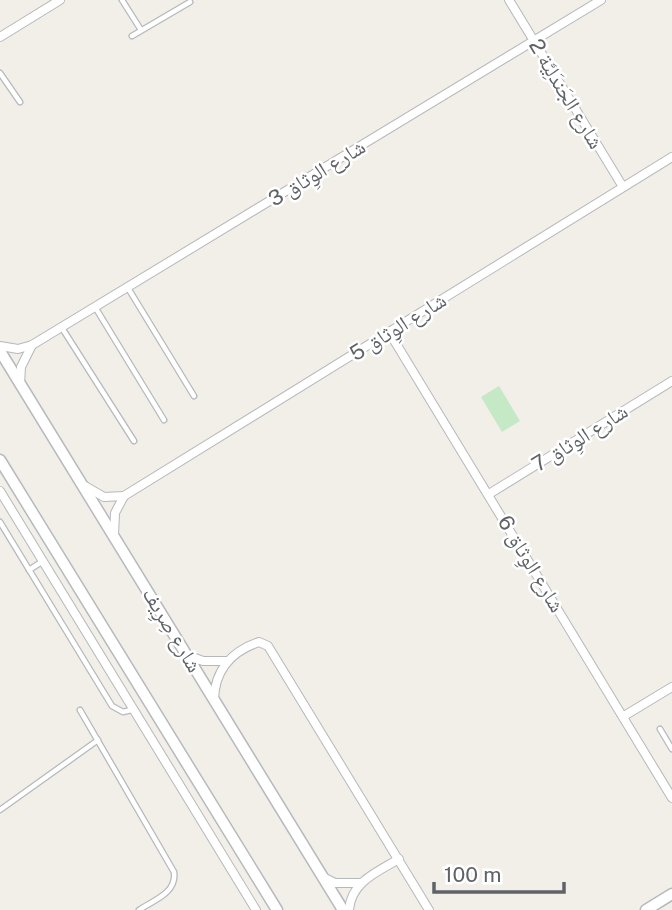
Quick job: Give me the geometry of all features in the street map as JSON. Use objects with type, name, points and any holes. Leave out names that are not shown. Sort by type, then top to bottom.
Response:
[{"type":"street","points":[[0,37],[60,0]]},
{"type":"street","name":"شارع الجَندَلِيَّة 2","points":[[509,0],[623,187]]},
{"type":"street","name":"شارع الوِثاق 3","points":[[0,348],[18,349],[32,345],[601,0]]},
{"type":"street","name":"شارع الوِثاق 5","points":[[124,496],[672,157]]},
{"type":"street","name":"شارع الوِثاق 6","points":[[389,332],[671,794]]},
{"type":"street","points":[[20,384],[23,359],[32,345]]},
{"type":"street","name":"شارع صِرِيف","points":[[0,348],[343,910]]},
{"type":"street","name":"شارع الوِثاق 7","points":[[489,494],[672,381]]},
{"type":"street","points":[[0,460],[277,910]]},
{"type":"street","points":[[85,486],[104,496],[124,496],[116,513],[114,535]]},
{"type":"street","points":[[0,491],[256,910]]},
{"type":"street","points":[[214,699],[218,673],[227,662],[250,645],[259,642],[268,646],[429,910]]},
{"type":"street","points":[[187,655],[203,661],[227,662]]},
{"type":"street","points":[[624,716],[672,687]]},
{"type":"street","points":[[349,910],[354,891],[360,883],[399,859]]},
{"type":"street","points":[[325,878],[335,883],[360,883]]},
{"type":"street","points":[[646,910],[672,894]]},
{"type":"lane","points":[[122,0],[141,30]]},
{"type":"lane","points":[[132,36],[190,2]]},
{"type":"lane","points":[[0,73],[20,102]]},
{"type":"lane","points":[[128,287],[194,396]]},
{"type":"lane","points":[[95,307],[164,420]]},
{"type":"lane","points":[[62,327],[134,441]]},
{"type":"lane","points":[[0,522],[112,706],[123,712],[135,709]]},
{"type":"lane","points":[[29,570],[44,561]]},
{"type":"lane","points":[[80,710],[174,872],[175,881],[170,890],[139,910]]},
{"type":"lane","points":[[660,729],[672,749]]},
{"type":"lane","points":[[0,810],[98,740]]},
{"type":"green space","points":[[499,386],[520,421],[502,432],[481,397]]}]
